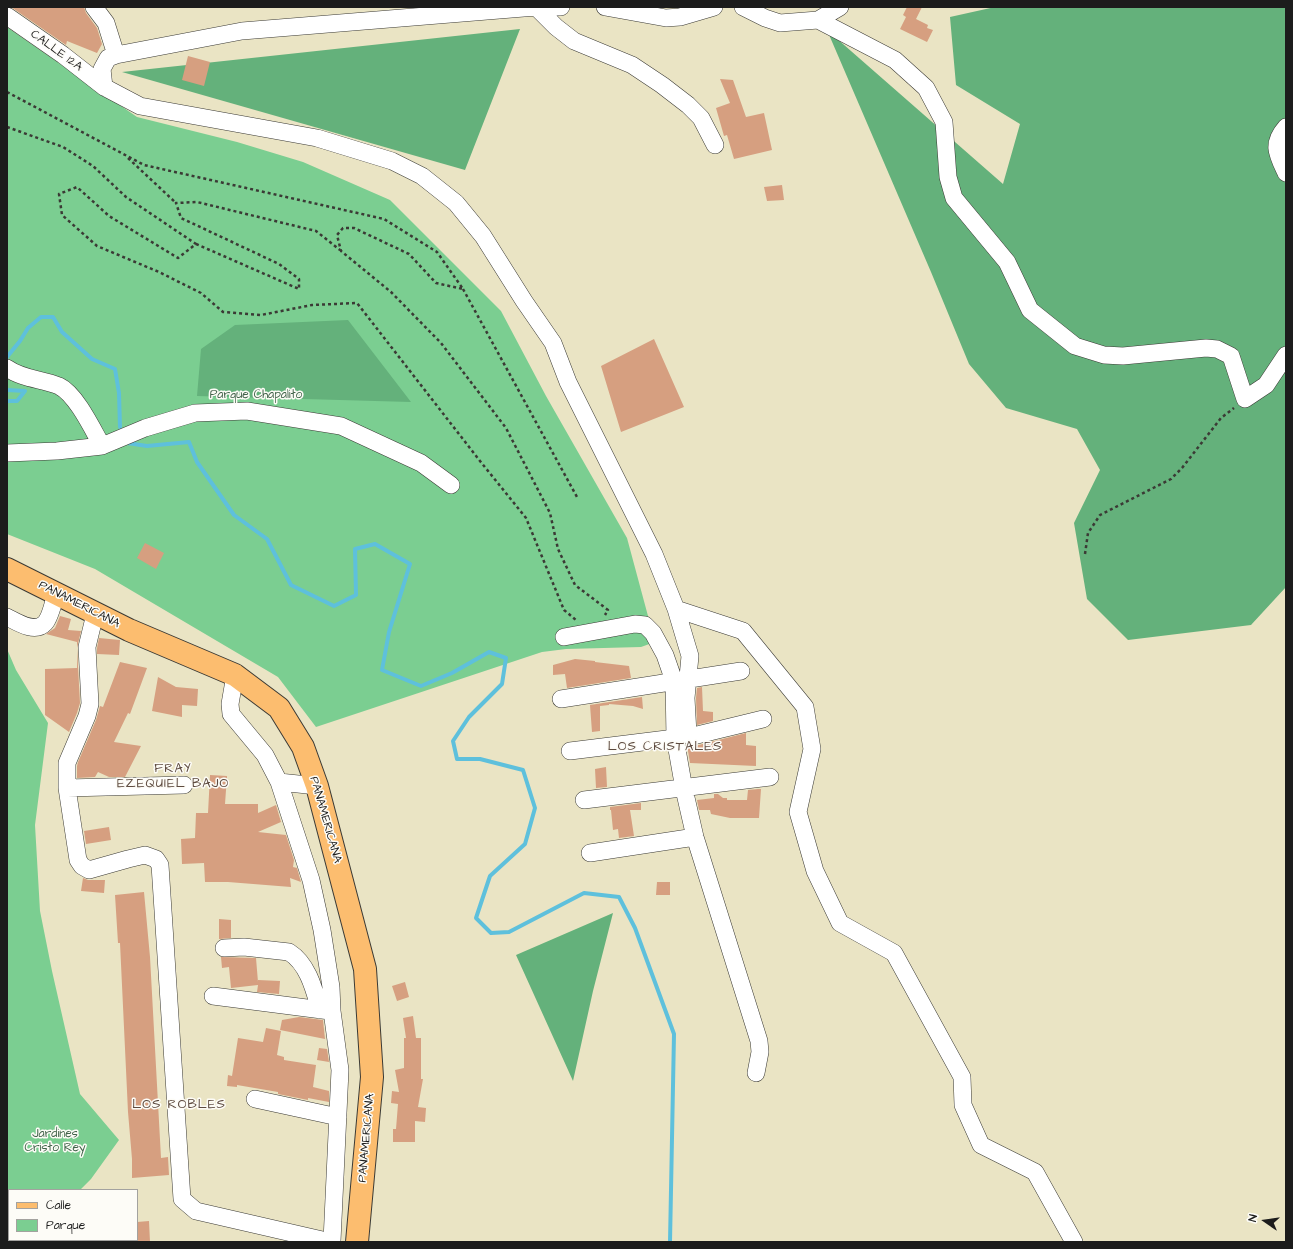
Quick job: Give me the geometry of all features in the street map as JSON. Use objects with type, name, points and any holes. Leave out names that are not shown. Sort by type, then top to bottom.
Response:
[{"type":"main road","name":"PANAMERICANA","points":[[7,569],[129,630],[235,675],[279,708],[303,748],[317,786],[365,969],[372,1077],[357,1242]]},
{"type":"street","points":[[94,7],[106,23],[116,55]]},
{"type":"street","points":[[536,7],[556,27],[574,41],[632,65],[688,105],[701,118],[715,145]]},
{"type":"street","points":[[104,87],[102,69],[108,58],[116,55],[242,32],[536,7],[561,7]]},
{"type":"street","points":[[606,7],[666,18],[680,17],[714,7]]},
{"type":"street","points":[[743,7],[780,23],[818,20],[840,7]]},
{"type":"street","name":"CALLE 12A","points":[[7,16],[63,55],[104,87],[140,106],[317,138],[392,161],[422,176],[456,203],[483,236],[524,301],[553,343],[568,382],[654,554],[676,609],[690,656],[681,680]]},
{"type":"street","points":[[818,20],[895,60],[926,88],[944,122],[948,178],[954,198],[1007,262],[1030,310],[1075,346],[1104,355],[1123,356],[1206,348],[1217,349],[1231,356],[1245,400],[1266,385],[1286,355]]},
{"type":"street","points":[[1286,127],[1280,134],[1277,143],[1277,154],[1286,173]]},
{"type":"street","points":[[7,368],[15,374],[59,386],[71,394],[102,446]]},
{"type":"street","points":[[7,453],[57,452],[102,446],[145,428],[195,413],[248,411],[341,426],[421,463],[451,485]]},
{"type":"street","points":[[7,617],[30,627],[41,626],[46,622],[56,593]]},
{"type":"street","points":[[676,609],[743,631],[805,706],[812,749],[798,812],[815,871],[840,922],[894,952],[962,1077],[963,1106],[981,1145],[1035,1172],[1074,1242]]},
{"type":"street","points":[[95,614],[87,647],[90,704],[87,716],[67,763],[67,788],[78,860],[82,866],[90,870],[128,859],[145,856],[156,859],[160,865],[182,1199],[196,1211],[332,1242],[340,1070],[326,1010],[303,966],[294,955],[289,952],[244,947],[224,948]]},
{"type":"street","points":[[564,637],[636,624],[645,625],[653,633],[681,680],[686,698],[688,734],[690,736],[763,718]]},
{"type":"street","points":[[561,699],[741,671]]},
{"type":"street","points":[[235,675],[230,704],[231,714],[265,755],[279,782],[312,880],[331,987],[326,1010]]},
{"type":"street","points":[[681,680],[675,738],[684,788],[695,837],[759,1041],[760,1052],[756,1073]]},
{"type":"street","points":[[570,751],[675,738]]},
{"type":"street","points":[[584,800],[770,777]]},
{"type":"street","points":[[279,782],[317,786]]},
{"type":"street","points":[[67,788],[184,785]]},
{"type":"street","points":[[590,853],[695,837]]},
{"type":"street","points":[[213,996],[326,1010]]},
{"type":"street","points":[[255,1099],[338,1117]]},
{"type":"path","points":[[7,92],[144,165],[384,219],[437,252],[463,289],[577,497]]},
{"type":"path","points":[[7,127],[63,147],[93,166],[126,196],[196,244],[299,289],[299,279],[279,264],[181,218],[176,203],[127,156]]},
{"type":"path","points":[[196,244],[178,258],[109,216],[77,188],[59,194],[62,215],[97,246],[159,272],[202,293],[223,312],[261,314],[312,305],[357,303],[526,518],[564,610],[580,623]]},
{"type":"path","points":[[176,203],[197,202],[316,231],[391,292],[441,342],[506,428],[550,513],[558,549],[575,585],[608,610],[601,621]]},
{"type":"path","points":[[341,251],[337,235],[343,228],[354,228],[409,254],[436,284],[463,289]]},
{"type":"path","points":[[1085,554],[1088,533],[1100,515],[1171,479],[1182,468],[1221,418],[1245,400]]},
{"type":"green space","points":[[995,7],[1286,7],[1286,587],[1251,625],[1128,640],[1087,599],[1074,523],[1100,470],[1077,429],[1006,408],[969,364],[827,30],[1003,184],[1020,124],[956,85],[950,17]]},
{"type":"green space","name":"Parque Chapalito","points":[[7,27],[137,117],[237,142],[303,162],[390,200],[501,311],[546,396],[627,538],[655,642],[641,647],[566,649],[542,652],[316,727],[278,677],[95,569],[7,534]]},
{"type":"green space","points":[[520,29],[465,170],[122,72]]},
{"type":"green space","points":[[348,320],[411,402],[197,396],[201,349],[235,325]]},
{"type":"green space","name":"Jardines Cristo Rey","points":[[7,649],[16,670],[48,723],[35,825],[40,911],[80,1094],[119,1140],[91,1179],[81,1189],[8,1189],[8,1241],[84,1242],[7,1242]]},
{"type":"green space","points":[[613,913],[593,991],[573,1081],[516,955]]},
{"type":"building","points":[[11,7],[84,7],[86,13],[97,28],[102,44],[97,53],[67,41],[66,45]]},
{"type":"building","points":[[907,7],[922,7],[916,19],[928,25],[927,28],[933,30],[927,42],[900,29],[906,17],[903,15]]},
{"type":"building","points":[[188,56],[210,62],[204,86],[182,80]]},
{"type":"building","points":[[720,79],[733,80],[746,117],[764,113],[772,150],[734,159],[727,135],[724,136],[716,108],[730,103]]},
{"type":"building","points":[[782,185],[784,200],[767,201],[764,187]]},
{"type":"building","points":[[654,339],[684,407],[621,432],[601,366]]},
{"type":"building","points":[[145,543],[164,553],[156,569],[137,558]]},
{"type":"building","points":[[60,616],[71,619],[68,630],[81,631],[77,648],[77,642],[46,634],[55,628]]},
{"type":"building","points":[[99,638],[120,640],[119,655],[97,654]]},
{"type":"building","points":[[77,648],[80,703],[69,732],[45,715],[45,669],[77,668]]},
{"type":"building","points":[[575,659],[629,666],[631,678],[567,688],[565,674],[553,675],[553,665]]},
{"type":"building","points":[[120,662],[147,668],[130,714],[128,713],[114,742],[141,746],[125,777],[109,777],[98,772],[95,777],[77,778],[78,762],[96,720],[100,706],[103,707]]},
{"type":"building","points":[[158,677],[176,687],[198,689],[197,706],[182,705],[182,717],[152,711]]},
{"type":"building","points":[[702,687],[703,711],[713,712],[713,721],[697,725],[697,688]]},
{"type":"building","points":[[642,697],[643,709],[633,706],[609,704],[600,706],[600,731],[592,732],[590,705]]},
{"type":"building","points":[[746,733],[746,745],[756,746],[756,766],[690,763],[687,745],[695,746]]},
{"type":"building","points":[[606,767],[607,787],[596,788],[595,769]]},
{"type":"building","points":[[210,775],[227,776],[225,804],[258,804],[258,813],[276,805],[281,822],[258,832],[286,835],[294,860],[293,867],[297,868],[301,882],[290,878],[291,887],[228,882],[205,882],[204,863],[182,864],[181,839],[195,838],[196,813],[208,813]]},
{"type":"building","points":[[761,789],[759,818],[730,818],[711,814],[710,810],[699,810],[697,800],[714,798],[714,794],[727,798],[727,800],[747,800],[748,790]]},
{"type":"building","points":[[641,803],[641,810],[630,810],[634,836],[619,838],[618,829],[613,830],[610,807]]},
{"type":"building","points":[[109,827],[111,840],[86,844],[84,831]]},
{"type":"building","points":[[83,878],[88,880],[105,880],[104,893],[81,891]]},
{"type":"building","points":[[657,882],[670,882],[670,895],[656,895]]},
{"type":"building","points":[[144,892],[150,957],[161,1158],[168,1157],[169,1175],[132,1178],[120,943],[118,943],[115,895]]},
{"type":"building","points":[[219,919],[231,920],[231,938],[219,939]]},
{"type":"building","points":[[221,957],[256,958],[258,982],[258,980],[280,981],[279,994],[257,992],[258,985],[231,988],[229,967],[222,968]]},
{"type":"building","points":[[405,982],[409,997],[397,1001],[392,986]]},
{"type":"building","points":[[413,1016],[416,1038],[421,1038],[421,1079],[423,1079],[418,1107],[426,1108],[425,1122],[415,1121],[415,1142],[393,1142],[393,1129],[396,1129],[398,1104],[391,1103],[392,1091],[399,1092],[395,1070],[404,1068],[404,1038],[406,1038],[403,1018]]},
{"type":"building","points":[[299,1017],[323,1020],[325,1039],[280,1030],[282,1020]]},
{"type":"building","points":[[266,1028],[281,1031],[277,1055],[284,1057],[284,1060],[316,1065],[313,1087],[329,1091],[329,1102],[308,1098],[308,1100],[278,1094],[278,1092],[237,1085],[237,1087],[227,1086],[228,1075],[232,1076],[238,1038],[263,1042]]},
{"type":"building","points":[[319,1048],[327,1049],[329,1062],[317,1060]]},
{"type":"building","points":[[149,1221],[150,1242],[137,1242],[138,1222]]},
{"type":"waterway","points":[[7,357],[28,328],[41,317],[53,317],[62,332],[92,359],[115,369],[119,393],[120,427]]},
{"type":"waterway","points":[[7,390],[25,391],[17,401],[7,401]]},
{"type":"waterway","points":[[127,443],[147,446],[189,442],[197,462],[234,515],[267,539],[291,585],[334,606],[356,595],[355,549],[375,544],[410,564],[389,632],[382,670],[421,686],[452,673],[489,652],[506,658],[502,684],[469,717],[453,741],[457,759],[480,759],[523,770],[535,808],[525,844],[490,876],[476,918],[491,933],[509,932],[584,893],[619,897],[635,928],[674,1034],[670,1242]]},
{"type":"district","name":"LOS CRISTALES","points":[[665,747]]},
{"type":"district","name":"FRAY EZEQUIEL BAJO","points":[[173,776]]},
{"type":"district","name":"LOS ROBLES","points":[[179,1105]]}]
